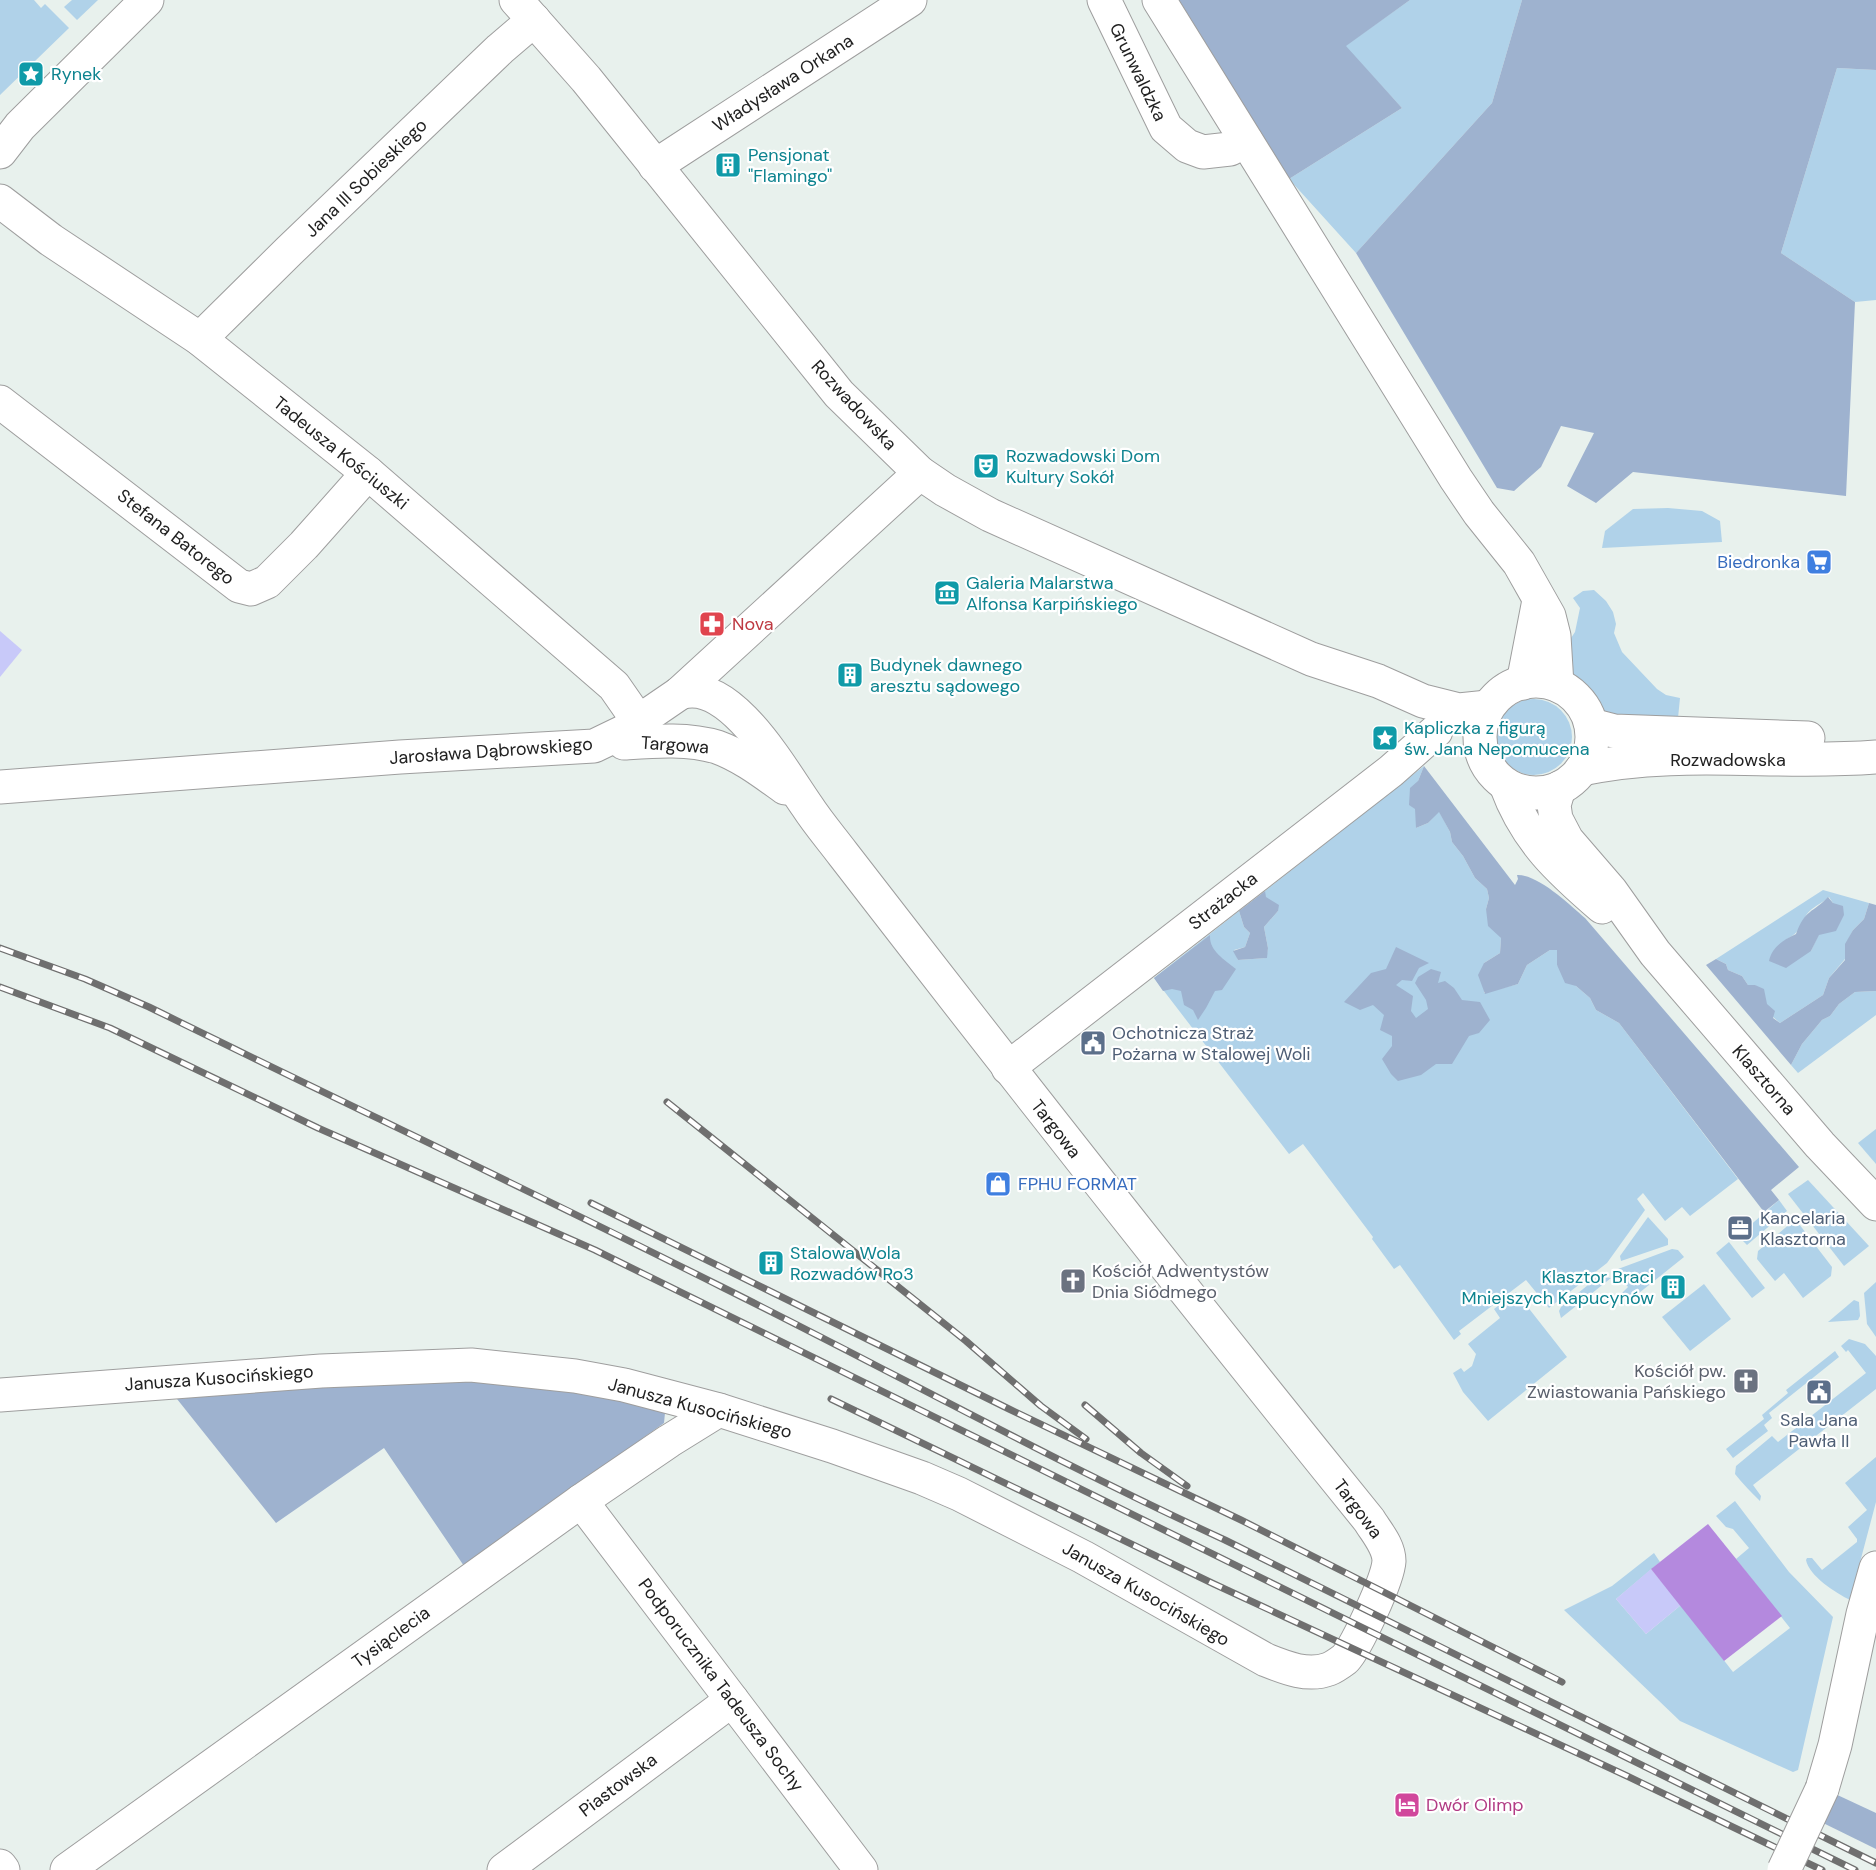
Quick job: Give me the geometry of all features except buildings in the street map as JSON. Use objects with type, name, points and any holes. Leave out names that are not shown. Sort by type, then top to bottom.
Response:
[{"type":"street","points":[[0,152],[20,126],[147,0]]},
{"type":"street","name":"Władysława Orkana","points":[[655,166],[910,0]]},
{"type":"street","name":"Grunwaldzka","points":[[1104,0],[1166,128],[1187,146],[1203,152],[1230,149],[1246,141]]},
{"type":"street","points":[[1159,0],[1456,479],[1479,513],[1519,562],[1549,616],[1554,636],[1557,685]]},
{"type":"street","name":"Rozwadowska","points":[[525,10],[586,79],[839,394],[920,473],[945,490],[990,514],[1311,659],[1378,681],[1424,701],[1459,710],[1488,708]]},
{"type":"street","name":"Jana III Sobieskiego","points":[[200,339],[500,49],[525,10]]},
{"type":"street","name":"Tadeusza Kościuszki","points":[[0,201],[51,240],[200,339],[368,473],[614,686],[642,732]]},
{"type":"street","name":"Stefana Batorego","points":[[0,402],[239,586],[251,589],[267,582],[304,545],[368,473]]},
{"type":"street","points":[[642,732],[920,473]]},
{"type":"street","points":[[1523,683],[1539,600]]},
{"type":"street","name":"Rozwadowska","points":[[1311,659],[1371,698],[1436,731],[1485,761]]},
{"type":"street","points":[[1540,681],[1557,685],[1572,695],[1584,708],[1591,725],[1592,740],[1589,756],[1571,779],[1542,793],[1523,792],[1506,786],[1494,775],[1485,761],[1480,743],[1481,724],[1488,708],[1503,692],[1523,683],[1540,681]]},
{"type":"street","points":[[692,686],[694,708],[704,728],[718,745],[731,753]]},
{"type":"street","name":"Targowa","points":[[692,686],[721,700],[743,720],[769,751],[809,809],[1008,1068],[1369,1520],[1386,1546],[1389,1560],[1387,1572],[1366,1620],[1344,1660]]},
{"type":"street","name":"Rozwadowska","points":[[1591,725],[1614,731],[1876,743]]},
{"type":"street","name":"Strażacka","points":[[1008,1068],[1391,771],[1436,731]]},
{"type":"street","name":"Targowa","points":[[594,746],[642,732],[708,745],[731,753],[772,779],[809,809]]},
{"type":"street","name":"Jarosława Dąbrowskiego","points":[[0,787],[400,757],[594,746]]},
{"type":"street","name":"Rozwadowska","points":[[1571,779],[1638,760],[1827,760],[1876,757]]},
{"type":"street","name":"Klasztorna","points":[[1571,779],[1554,805],[1560,830],[1611,891],[1655,953],[1820,1144],[1876,1204]]},
{"type":"street","name":"Klasztorna","points":[[1506,786],[1528,833],[1547,855],[1589,896],[1655,953]]},
{"type":"street","name":"Janusza Kusocińskiego","points":[[0,1395],[321,1371],[471,1365],[575,1376],[614,1383],[719,1410],[922,1478],[959,1494],[1083,1557],[1266,1660],[1290,1670],[1309,1672],[1330,1669],[1344,1660]]},
{"type":"street","name":"Tysiąclecia","points":[[67,1870],[581,1501],[719,1410]]},
{"type":"street","name":"Podporucznika Tadeusza Sochy","points":[[581,1501],[861,1870]]},
{"type":"street","points":[[1784,1870],[1822,1789],[1835,1745],[1863,1614],[1876,1568]]},
{"type":"street","name":"Piastowska","points":[[504,1870],[732,1700]]},
{"type":"street","points":[[0,1866],[3,1870]]},
{"type":"shaded area","points":[[0,0],[34,0],[41,8],[45,4],[69,28],[0,95]]},
{"type":"shaded area","points":[[72,0],[98,0],[77,20],[64,7]]},
{"type":"shaded area","points":[[1179,0],[1410,0],[1346,46],[1402,108],[1289,179]]},
{"type":"shaded area","points":[[1410,0],[1522,0],[1492,103],[1356,253],[1289,179],[1402,108],[1345,46]]},
{"type":"shaded area","points":[[1522,0],[1876,0],[1876,70],[1837,68],[1781,253],[1855,302],[1846,496],[1633,472],[1596,503],[1567,486],[1594,433],[1561,426],[1541,467],[1514,491],[1497,488],[1356,253],[1492,103]]},
{"type":"shaded area","points":[[1837,68],[1876,70],[1876,300],[1855,302],[1781,253]]},
{"type":"shaded area","points":[[1668,508],[1702,511],[1720,521],[1722,542],[1602,548],[1605,531],[1633,509]]},
{"type":"shaded area","points":[[1594,590],[1606,601],[1613,612],[1616,624],[1614,633],[1622,652],[1657,689],[1666,695],[1680,698],[1678,718],[1606,715],[1568,676],[1563,650],[1575,632],[1580,608],[1573,598],[1583,591]]},
{"type":"shaded area","points":[[0,631],[22,650],[0,677]]},
{"type":"shaded area","points":[[1534,699],[1548,702],[1561,710],[1569,723],[1572,737],[1569,751],[1561,764],[1548,772],[1534,775],[1520,772],[1507,764],[1499,751],[1496,737],[1499,723],[1507,710],[1520,702]]},
{"type":"shaded area","points":[[1424,766],[1418,781],[1416,828],[1428,823],[1439,811],[1450,832],[1452,842],[1475,878],[1487,889],[1489,898],[1486,909],[1501,938],[1500,953],[1484,963],[1484,993],[1518,984],[1527,965],[1550,950],[1558,949],[1557,965],[1590,998],[1596,1010],[1619,1023],[1738,1179],[1690,1216],[1682,1207],[1665,1221],[1643,1193],[1637,1199],[1645,1210],[1607,1263],[1549,1308],[1526,1280],[1459,1331],[1461,1334],[1454,1340],[1400,1265],[1394,1269],[1372,1239],[1373,1237],[1303,1144],[1289,1154],[1154,978],[1239,911],[1244,927],[1250,933],[1245,947],[1234,950],[1238,960],[1266,958],[1268,948],[1264,927],[1278,911],[1265,897],[1265,891]]},
{"type":"shaded area","points":[[1424,766],[1515,885],[1517,875],[1534,879],[1553,891],[1585,918],[1799,1167],[1771,1190],[1779,1200],[1764,1212],[1619,1023],[1596,1010],[1590,998],[1576,986],[1565,983],[1557,965],[1557,950],[1550,950],[1527,965],[1518,984],[1485,994],[1478,975],[1484,963],[1500,953],[1501,938],[1488,926],[1487,889],[1475,878],[1452,842],[1450,832],[1439,812],[1428,823],[1416,828],[1415,809],[1409,805],[1410,788],[1418,781]]},
{"type":"shaded area","points":[[1823,890],[1869,903],[1864,919],[1853,930],[1846,944],[1845,959],[1829,978],[1823,995],[1780,1023],[1773,1017],[1755,985],[1748,985],[1742,976],[1728,970],[1726,964],[1716,959]],"holes":[[[1829,897],[1833,903],[1811,951],[1787,939],[1797,932],[1812,909]]]},
{"type":"shaded area","points":[[1265,891],[1266,897],[1279,905],[1278,911],[1264,927],[1268,948],[1267,958],[1238,960],[1233,951],[1245,947],[1250,933],[1244,927],[1239,911]]},
{"type":"shaded area","points":[[1828,897],[1833,903],[1843,906],[1844,915],[1836,931],[1819,935],[1811,951],[1786,968],[1769,961],[1775,948],[1796,934],[1806,916]]},
{"type":"shaded area","points":[[1869,903],[1876,905],[1876,991],[1855,992],[1839,1004],[1802,1044],[1791,1065],[1706,965],[1716,959],[1726,964],[1728,970],[1742,976],[1748,985],[1764,989],[1767,1004],[1775,1011],[1773,1018],[1780,1023],[1823,995],[1829,978],[1845,960],[1845,944],[1853,930],[1864,919]]},
{"type":"shaded area","points":[[1210,935],[1210,941],[1215,950],[1236,969],[1222,990],[1215,991],[1198,1020],[1193,1010],[1184,1005],[1181,991],[1172,989],[1163,991],[1154,978]]},
{"type":"shaded area","points":[[1396,947],[1429,963],[1419,968],[1412,981],[1402,980],[1396,985],[1413,996],[1411,1011],[1416,1018],[1428,1009],[1426,1000],[1415,983],[1418,977],[1431,969],[1441,972],[1438,983],[1445,981],[1454,988],[1462,1000],[1480,1002],[1490,1020],[1479,1033],[1469,1036],[1452,1064],[1436,1064],[1421,1075],[1398,1081],[1382,1059],[1392,1046],[1392,1036],[1380,1030],[1384,1015],[1373,1005],[1360,1010],[1344,1002],[1371,973],[1386,969]]},
{"type":"shaded area","points":[[1876,991],[1876,1015],[1798,1073],[1791,1065],[1802,1044],[1822,1020],[1830,1016],[1839,1004],[1855,992]]},
{"type":"shaded area","points":[[1876,1129],[1876,1164],[1858,1143]]},
{"type":"shaded area","points":[[1808,1180],[1869,1246],[1844,1266],[1788,1194]]},
{"type":"shaded area","points":[[1779,1200],[1787,1211],[1747,1245],[1738,1236]]},
{"type":"shaded area","points":[[1648,1217],[1668,1239],[1668,1245],[1621,1261],[1620,1256]]},
{"type":"shaded area","points":[[1792,1222],[1799,1224],[1832,1267],[1831,1276],[1803,1298],[1784,1273],[1775,1281],[1757,1259],[1758,1251]]},
{"type":"shaded area","points":[[1729,1242],[1765,1288],[1752,1298],[1716,1253]]},
{"type":"shaded area","points":[[1672,1249],[1678,1250],[1684,1257],[1629,1301],[1622,1293],[1628,1287],[1617,1273],[1618,1269]]},
{"type":"shaded area","points":[[1599,1276],[1611,1278],[1561,1318],[1559,1311],[1561,1307]]},
{"type":"shaded area","points":[[1876,1282],[1876,1337],[1867,1324],[1864,1293]]},
{"type":"shaded area","points":[[1704,1284],[1731,1319],[1690,1351],[1662,1317]]},
{"type":"shaded area","points":[[1516,1292],[1567,1357],[1488,1421],[1463,1392],[1453,1373],[1461,1368],[1464,1372],[1472,1366],[1476,1354],[1468,1344],[1500,1318],[1494,1309]]},
{"type":"shaded area","points":[[1854,1300],[1859,1302],[1858,1320],[1828,1322]]},
{"type":"shaded area","points":[[1849,1339],[1865,1344],[1876,1356],[1876,1389],[1753,1485],[1761,1496],[1760,1501],[1735,1474],[1736,1466],[1772,1436],[1778,1442],[1866,1373],[1848,1350],[1846,1352],[1841,1346]]},
{"type":"shaded area","points":[[1835,1351],[1839,1357],[1769,1413],[1772,1418],[1764,1425],[1768,1431],[1733,1458],[1726,1449],[1764,1419],[1762,1415],[1788,1393],[1786,1390]]},
{"type":"shaded area","points":[[487,1381],[578,1391],[625,1400],[665,1413],[664,1423],[464,1566],[384,1448],[276,1523],[177,1399],[342,1383]]},
{"type":"shaded area","points":[[1876,1457],[1876,1502],[1850,1600],[1818,1578],[1806,1560],[1812,1558],[1822,1570],[1857,1542],[1848,1527],[1867,1510],[1845,1483]]},
{"type":"shaded area","points":[[1735,1501],[1789,1572],[1833,1617],[1798,1770],[1793,1772],[1680,1721],[1564,1610],[1612,1586],[1654,1553],[1660,1562],[1616,1599],[1646,1634],[1681,1605],[1733,1672],[1790,1628],[1736,1559],[1749,1548],[1733,1529],[1726,1527],[1716,1516]]},
{"type":"shaded area","points":[[1708,1524],[1782,1616],[1724,1661],[1651,1569]]},
{"type":"shaded area","points":[[1651,1569],[1681,1605],[1646,1634],[1616,1599]]},
{"type":"shaded area","points":[[1831,1792],[1876,1813],[1876,1849],[1817,1820]]},
{"type":"railway","points":[[0,948],[85,979],[149,1007],[652,1252],[1098,1479],[1876,1863]]},
{"type":"railway","points":[[0,987],[110,1028],[318,1128],[595,1250],[1855,1870]]},
{"type":"railway","points":[[667,1102],[966,1341],[1041,1406],[1086,1439]]},
{"type":"railway","points":[[591,1203],[1009,1409],[1241,1520],[1562,1682]]},
{"type":"railway","points":[[831,1399],[1214,1584],[1627,1776],[1822,1870]]},
{"type":"railway","points":[[1085,1405],[1141,1453],[1187,1486]]},
{"type":"place","name":"Rynek","points":[[31,74]]},
{"type":"place","name":"Pensjonat \"Flamingo\"","points":[[728,165]]},
{"type":"place","name":"Rozwadowski Dom Kultury Sokół","points":[[986,466]]},
{"type":"place","name":"Biedronka","points":[[1819,562]]},
{"type":"place","name":"Galeria Malarstwa Alfonsa Karpińskiego","points":[[947,593]]},
{"type":"place","name":"Nova","points":[[712,624]]},
{"type":"place","name":"Budynek dawnego aresztu sądowego","points":[[850,675]]},
{"type":"place","name":"Kapliczka z figurą św. Jana Nepomucena","points":[[1385,738]]},
{"type":"place","name":"Ochotnicza Straż Pożarna w Stalowej Woli","points":[[1093,1043]]},
{"type":"place","name":"FPHU FORMAT","points":[[998,1184]]},
{"type":"place","name":"Kancelaria Klasztorna","points":[[1740,1228]]},
{"type":"place","name":"Stalowa Wola Rozwadów Ro3","points":[[771,1263]]},
{"type":"place","name":"Kościół Adwentystów Dnia Siódmego","points":[[1073,1281]]},
{"type":"place","name":"Klasztor Braci Mniejszych Kapucynów","points":[[1673,1287]]},
{"type":"place","name":"Kościół pw. Zwiastowania Pańskiego","points":[[1746,1381]]},
{"type":"place","name":"Sala Jana Pawła II","points":[[1819,1392]]},
{"type":"place","name":"Dwór Olimp","points":[[1407,1805]]}]
